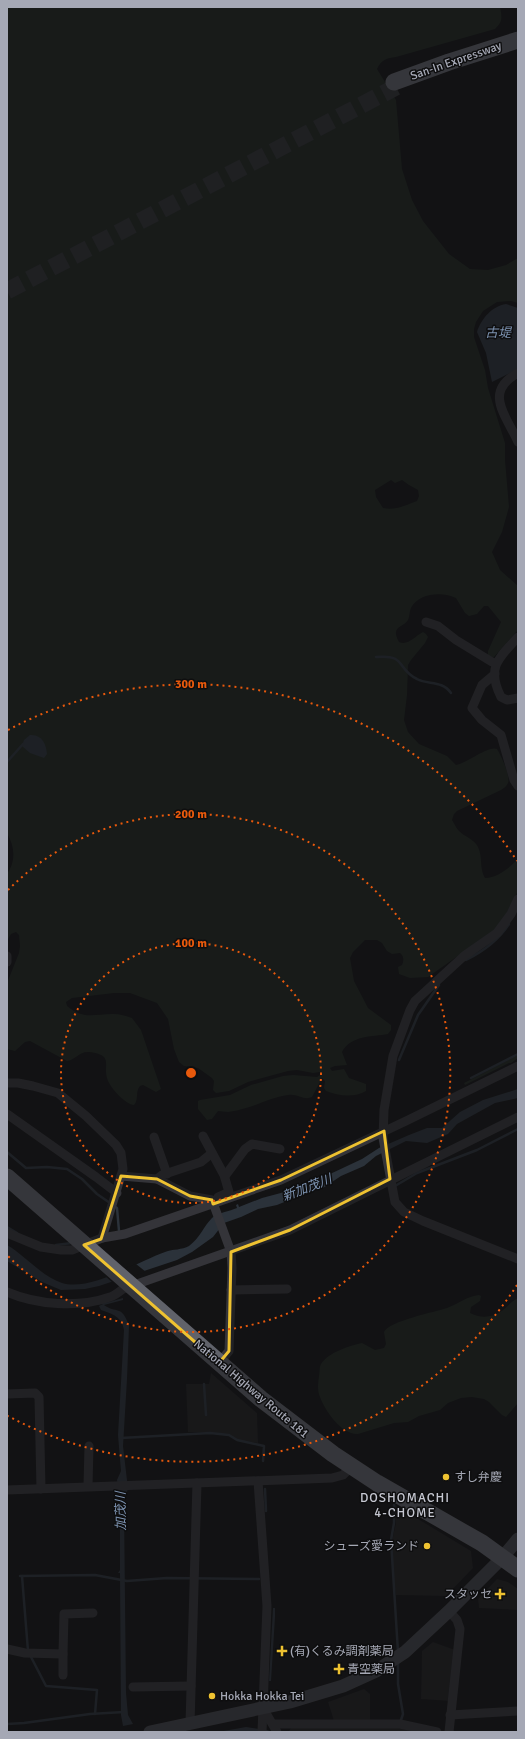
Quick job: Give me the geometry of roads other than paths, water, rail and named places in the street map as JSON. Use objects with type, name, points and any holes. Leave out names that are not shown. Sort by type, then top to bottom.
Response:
[{"type":"highway","name":"San-In Expressway","points":[[518,40],[449,62],[395,85],[518,46]]},
{"type":"highway","name":"National Highway Route 181","points":[[7,1165],[92,1242],[134,1283],[221,1360],[261,1400],[303,1433],[354,1463],[383,1487],[482,1543],[512,1550],[518,1569]]},
{"type":"highway","name":"National Highway Route 181","points":[[7,1177],[92,1242]]},
{"type":"main road","points":[[150,1732],[263,1708],[343,1686],[376,1671],[405,1652],[512,1550]]},
{"type":"street","points":[[518,373],[504,383],[499,394],[501,406],[518,442]]},
{"type":"street","points":[[426,622],[438,626],[456,640],[496,663]]},
{"type":"street","points":[[518,637],[496,663],[494,674],[501,697],[507,700],[518,698]]},
{"type":"street","points":[[494,674],[482,686],[472,708],[482,720],[501,735],[514,780],[518,786]]},
{"type":"street","points":[[516,1255],[404,1212],[395,1202],[383,1135],[384,1110],[393,1056],[410,1010],[415,1001],[457,962],[497,933],[511,914],[518,899]]},
{"type":"street","points":[[7,956],[7,962]]},
{"type":"street","points":[[7,1233],[41,1247],[72,1250],[92,1242],[125,1234],[281,1180],[383,1135],[518,1066]]},
{"type":"street","points":[[7,1083],[18,1083],[53,1091],[86,1116],[121,1153],[123,1163],[116,1193],[92,1242]]},
{"type":"street","points":[[7,1114],[96,1177],[116,1193]]},
{"type":"street","points":[[7,1292],[42,1301],[82,1302],[111,1297],[134,1283],[290,1230],[390,1177],[518,1117]]},
{"type":"street","points":[[203,1136],[225,1176],[229,1192],[213,1204]]},
{"type":"street","points":[[154,1137],[167,1174]]},
{"type":"street","points":[[225,1176],[245,1149],[252,1144],[280,1149]]},
{"type":"street","points":[[157,1179],[201,1162],[212,1153]]},
{"type":"street","points":[[121,1176],[157,1179],[190,1196],[213,1204]]},
{"type":"street","points":[[213,1204],[230,1250],[232,1268],[229,1351],[221,1360]]},
{"type":"street","points":[[231,1290],[287,1289]]},
{"type":"street","points":[[7,1394],[35,1393],[39,1397],[41,1488]]},
{"type":"street","points":[[88,1486],[89,1446]]},
{"type":"street","points":[[7,1490],[339,1477],[354,1463]]},
{"type":"street","points":[[258,1481],[267,1606],[262,1732]]},
{"type":"street","points":[[190,1724],[197,1483]]},
{"type":"street","points":[[449,1611],[457,1620],[460,1629],[449,1732]]},
{"type":"street","points":[[63,1675],[62,1654],[64,1614],[93,1613]]},
{"type":"street","points":[[7,1649],[25,1652],[62,1654]]},
{"type":"street","points":[[132,1687],[191,1686]]},
{"type":"street","points":[[263,1708],[275,1728],[400,1724],[437,1732]]},
{"type":"street","points":[[450,1715],[518,1711]]},
{"type":"water","name":"古堤","points":[[506,304],[518,308],[518,369],[492,382],[486,353],[477,332],[481,322],[492,310]]},
{"type":"water","points":[[30,735],[38,736],[43,740],[47,754],[44,758],[30,753],[22,746],[24,740]]},
{"type":"water","name":"新加茂川","points":[[518,1089],[518,1098],[495,1103],[457,1124],[448,1134],[427,1143],[406,1141],[376,1156],[364,1166],[341,1176],[323,1188],[304,1191],[299,1196],[277,1205],[258,1209],[224,1223],[213,1237],[192,1252],[177,1260],[99,1286],[85,1289],[61,1290],[42,1282],[7,1261],[7,1245],[54,1280],[73,1285],[100,1280],[154,1256],[189,1246],[196,1240],[214,1216],[237,1208],[236,1205],[238,1204],[239,1207],[262,1198],[292,1190],[306,1183],[313,1182],[362,1159],[379,1148],[409,1135],[427,1128],[442,1128],[460,1112],[483,1100]]},
{"type":"water","name":"加茂川","points":[[123,1298],[123,1300],[104,1305],[108,1308],[121,1312],[129,1326],[123,1446],[128,1489],[125,1497],[124,1508],[126,1693],[128,1715],[133,1724],[123,1726],[121,1715],[120,1573],[118,1573],[120,1570],[120,1498],[117,1480],[121,1471],[118,1435],[124,1330],[119,1319],[101,1310],[99,1306],[103,1304],[94,1305],[94,1303],[109,1302]]},
{"type":"water","points":[[273,1608],[275,1608],[275,1617],[271,1681],[269,1681]]},
{"type":"water","points":[[246,1727],[272,1732],[218,1732]]},
{"type":"waterway","points":[[376,657],[393,658],[397,660],[410,675],[421,681],[439,684],[451,693]]},
{"type":"waterway","points":[[7,762],[23,744]]},
{"type":"waterway","points":[[466,960],[490,945],[500,936],[509,924]]},
{"type":"waterway","points":[[399,1060],[418,1015],[439,985]]},
{"type":"waterway","points":[[471,1078],[518,1054]]},
{"type":"waterway","points":[[395,1186],[417,1173],[477,1150],[518,1129]]},
{"type":"waterway","points":[[7,1152],[26,1168],[47,1167],[67,1169],[82,1179],[97,1194],[110,1203]]},
{"type":"waterway","points":[[114,1206],[117,1208],[119,1231]]},
{"type":"waterway","points":[[7,1227],[17,1233]]},
{"type":"waterway","points":[[56,1245],[72,1243]]},
{"type":"waterway","points":[[204,1384],[206,1415]]},
{"type":"waterway","points":[[121,1438],[210,1433],[229,1435],[237,1440],[264,1446],[263,1461]]},
{"type":"waterway","points":[[265,1489],[266,1511]]},
{"type":"waterway","points":[[394,1505],[394,1523],[391,1540],[398,1652]]},
{"type":"waterway","points":[[20,1576],[95,1575],[127,1581],[167,1578],[259,1579]]},
{"type":"waterway","points":[[22,1576],[28,1651]]},
{"type":"waterway","points":[[30,1655],[46,1686],[97,1690],[95,1714]]},
{"type":"waterway","points":[[398,1661],[398,1684],[403,1714],[400,1723]]},
{"type":"waterway","points":[[7,1724],[90,1714],[124,1712]]},
{"type":"tunnel","points":[[7,291],[396,87]]},
{"type":"place","name":"すし弁慶","points":[[446,1477]]},
{"type":"place","name":"シューズ愛ランド","points":[[427,1546]]},
{"type":"place","name":"スタッセ","points":[[500,1594]]},
{"type":"place","name":"(有)くるみ調剤薬局","points":[[282,1651]]},
{"type":"place","name":"青空薬局","points":[[339,1669]]},
{"type":"place","name":"Hokka Hokka Tei","points":[[212,1696]]},
{"type":"district","name":"DOSHOMACHI 4-CHOME","points":[[405,1506]]}]
